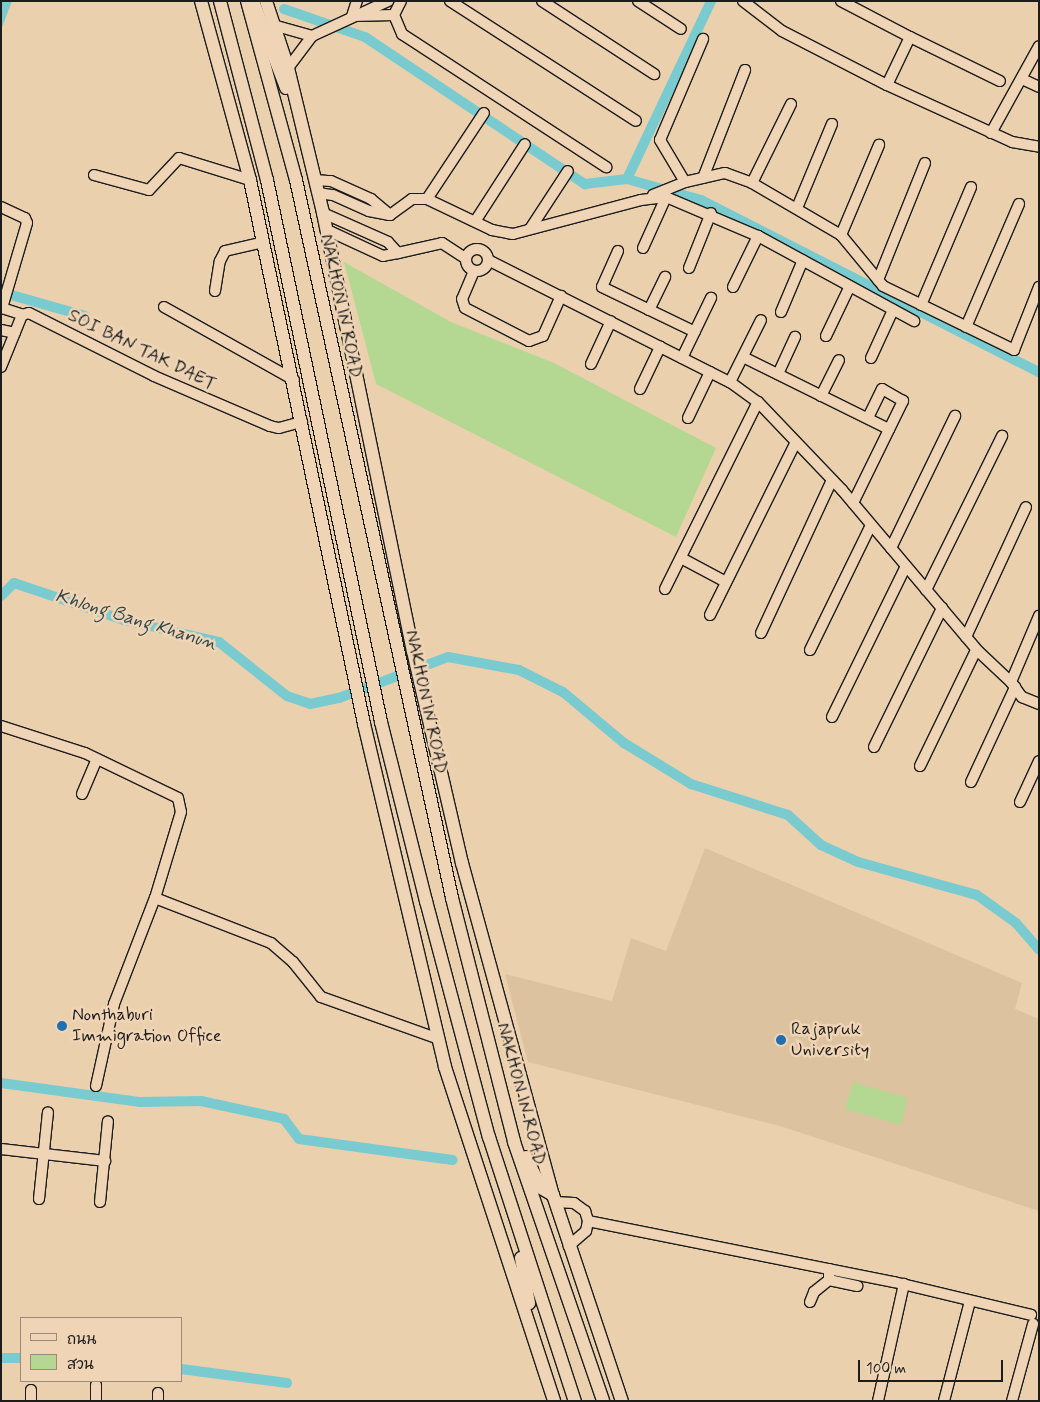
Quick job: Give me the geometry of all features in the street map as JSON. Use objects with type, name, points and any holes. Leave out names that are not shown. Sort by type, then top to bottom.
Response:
[{"type":"main road","points":[[201,1],[250,180],[294,380],[360,704],[439,1039],[540,1362],[554,1401]]},
{"type":"main road","points":[[207,1],[238,65]]},
{"type":"main road","points":[[220,1],[267,180],[315,398],[376,700],[468,1066],[575,1401]]},
{"type":"main road","name":"NAKHON IN ROAD","points":[[246,1],[296,180],[452,898],[514,1142],[603,1401]]},
{"type":"main road","points":[[254,1],[284,85],[295,96]]},
{"type":"main road","name":"NAKHON IN ROAD","points":[[266,1],[288,68],[316,180],[419,678],[497,997],[554,1198],[622,1401]]},
{"type":"main road","points":[[514,1142],[522,1148],[541,1188],[554,1198]]},
{"type":"main road","points":[[516,1221],[540,1362]]},
{"type":"street","points":[[352,16],[356,1]]},
{"type":"street","points":[[288,68],[312,36],[388,1]]},
{"type":"street","points":[[400,1],[394,15],[402,34],[606,167]]},
{"type":"street","points":[[450,1],[636,122]]},
{"type":"street","points":[[542,1],[654,74]]},
{"type":"street","points":[[638,1],[681,29]]},
{"type":"street","points":[[743,1],[782,31],[887,85],[991,133],[1039,147]]},
{"type":"street","points":[[841,1],[1000,81]]},
{"type":"street","points":[[352,16],[394,15]]},
{"type":"street","points":[[274,25],[312,36]]},
{"type":"street","points":[[887,85],[910,36]]},
{"type":"street","points":[[685,182],[660,140],[703,40]]},
{"type":"street","points":[[991,133],[1039,46]]},
{"type":"street","points":[[703,178],[745,70]]},
{"type":"street","points":[[1022,79],[1039,87]]},
{"type":"street","points":[[752,183],[791,104]]},
{"type":"street","points":[[427,199],[484,114]]},
{"type":"street","points":[[796,208],[832,124]]},
{"type":"street","points":[[476,220],[525,144]]},
{"type":"street","points":[[841,235],[879,145]]},
{"type":"street","points":[[94,175],[149,190],[178,158],[250,180]]},
{"type":"street","points":[[878,280],[925,163]]},
{"type":"street","points":[[530,229],[568,171]]},
{"type":"street","points":[[318,193],[333,194],[368,212],[390,215],[412,199],[427,199],[476,220],[492,230],[513,234],[641,200],[685,182],[725,173],[752,183],[841,235],[883,286],[1014,350],[1039,287]]},
{"type":"street","points":[[316,180],[331,181],[371,199],[390,215]]},
{"type":"street","points":[[921,305],[971,187]]},
{"type":"street","points":[[641,200],[666,197],[711,214],[758,236],[914,321]]},
{"type":"street","points":[[643,248],[666,197]]},
{"type":"street","points":[[966,327],[1019,204]]},
{"type":"street","points":[[1,207],[25,218],[27,223],[2,308]]},
{"type":"street","points":[[323,213],[388,242],[398,253]]},
{"type":"street","points":[[689,268],[711,214]]},
{"type":"street","points":[[327,230],[383,256],[442,243],[465,258]]},
{"type":"street","points":[[733,287],[758,236]]},
{"type":"street","points":[[215,291],[220,261],[225,251],[264,242]]},
{"type":"street","points":[[488,260],[484,269],[474,271],[466,265],[465,258],[472,249],[479,249],[488,260],[730,382],[758,402],[853,503],[976,650],[1013,684],[1022,697],[1039,704]]},
{"type":"street","points":[[618,251],[602,287],[695,332]]},
{"type":"street","points":[[781,312],[803,260]]},
{"type":"street","points":[[474,271],[462,299],[466,308],[529,341],[543,336],[561,296]]},
{"type":"street","points":[[649,310],[665,277]]},
{"type":"street","points":[[826,336],[850,286]]},
{"type":"street","points":[[682,358],[711,298]]},
{"type":"street","points":[[164,307],[294,380]]},
{"type":"street","name":"SOI BAN TAK DAET","points":[[2,308],[22,315],[29,313],[154,376],[270,426],[279,428],[302,422]]},
{"type":"street","points":[[871,358],[893,310]]},
{"type":"street","points":[[1,367],[22,315]]},
{"type":"street","points":[[730,382],[761,320]]},
{"type":"street","points":[[590,364],[610,321]]},
{"type":"street","points":[[1,330],[15,333]]},
{"type":"street","points":[[778,374],[795,337]]},
{"type":"street","points":[[640,389],[660,347]]},
{"type":"street","points":[[743,357],[889,429]]},
{"type":"street","points":[[822,396],[839,360]]},
{"type":"street","points":[[688,418],[710,372]]},
{"type":"street","points":[[853,503],[903,400],[882,389],[868,418]]},
{"type":"street","points":[[665,589],[758,402]]},
{"type":"street","points":[[891,548],[956,416]]},
{"type":"street","points":[[926,590],[1002,436]]},
{"type":"street","points":[[710,615],[796,442]]},
{"type":"street","points":[[761,633],[832,480]]},
{"type":"street","points":[[966,637],[1026,507]]},
{"type":"street","points":[[810,650],[871,525]]},
{"type":"street","points":[[681,558],[726,582]]},
{"type":"street","points":[[832,717],[906,566]]},
{"type":"street","points":[[874,747],[942,608]]},
{"type":"street","points":[[971,782],[1013,684],[1039,616]]},
{"type":"street","points":[[920,766],[976,650]]},
{"type":"street","points":[[1,726],[96,759],[174,796],[181,802],[181,812],[155,898],[114,1004],[96,1086]]},
{"type":"street","points":[[82,794],[96,759]]},
{"type":"street","points":[[1020,802],[1039,761]]},
{"type":"street","points":[[155,898],[271,943],[293,962],[321,997],[439,1039]]},
{"type":"street","points":[[39,1199],[48,1112]]},
{"type":"street","points":[[100,1202],[108,1121]]},
{"type":"street","points":[[1,1149],[105,1161]]},
{"type":"street","points":[[554,1198],[569,1201],[582,1207],[588,1221],[583,1236],[569,1246]]},
{"type":"street","points":[[588,1221],[829,1274],[904,1284],[1035,1318],[1012,1401]]},
{"type":"street","points":[[829,1274],[857,1286]]},
{"type":"street","points":[[810,1302],[814,1292],[829,1274]]},
{"type":"street","points":[[878,1401],[904,1284]]},
{"type":"street","points":[[944,1401],[970,1300]]},
{"type":"street","points":[[96,1385],[96,1401]]},
{"type":"street","points":[[31,1390],[31,1401]]},
{"type":"shaded area","name":"Rajapruk University","points":[[705,848],[1022,983],[1015,1009],[1039,1019],[1039,1211],[780,1126],[528,1062],[505,974],[612,1001],[631,938],[666,951]]},
{"type":"green space","points":[[344,262],[451,322],[554,363],[716,448],[676,537],[376,384]]},
{"type":"green space","points":[[853,1082],[908,1098],[901,1125],[845,1109]]},
{"type":"water","points":[[1,1],[12,1],[1,30]]},
{"type":"waterway","points":[[627,179],[711,1]]},
{"type":"waterway","points":[[284,9],[365,37],[585,184],[627,179],[701,200],[1039,372]]},
{"type":"waterway","points":[[1,292],[85,316]]},
{"type":"waterway","name":"Khlong Bang Khanun","points":[[1,596],[14,583],[124,620],[219,642],[287,696],[310,704],[339,698],[448,657],[519,670],[563,692],[624,743],[691,784],[788,815],[821,845],[858,862],[977,895],[1016,923],[1039,949]]},
{"type":"waterway","points":[[1,1083],[139,1102],[201,1101],[284,1119],[299,1139],[453,1160]]},
{"type":"waterway","points":[[1,1358],[20,1358]]},
{"type":"waterway","points":[[182,1369],[287,1383]]},
{"type":"place","name":"Nonthaburi Immigration Office","points":[[62,1026]]},
{"type":"place","name":"Rajapruk University","points":[[781,1040]]}]
